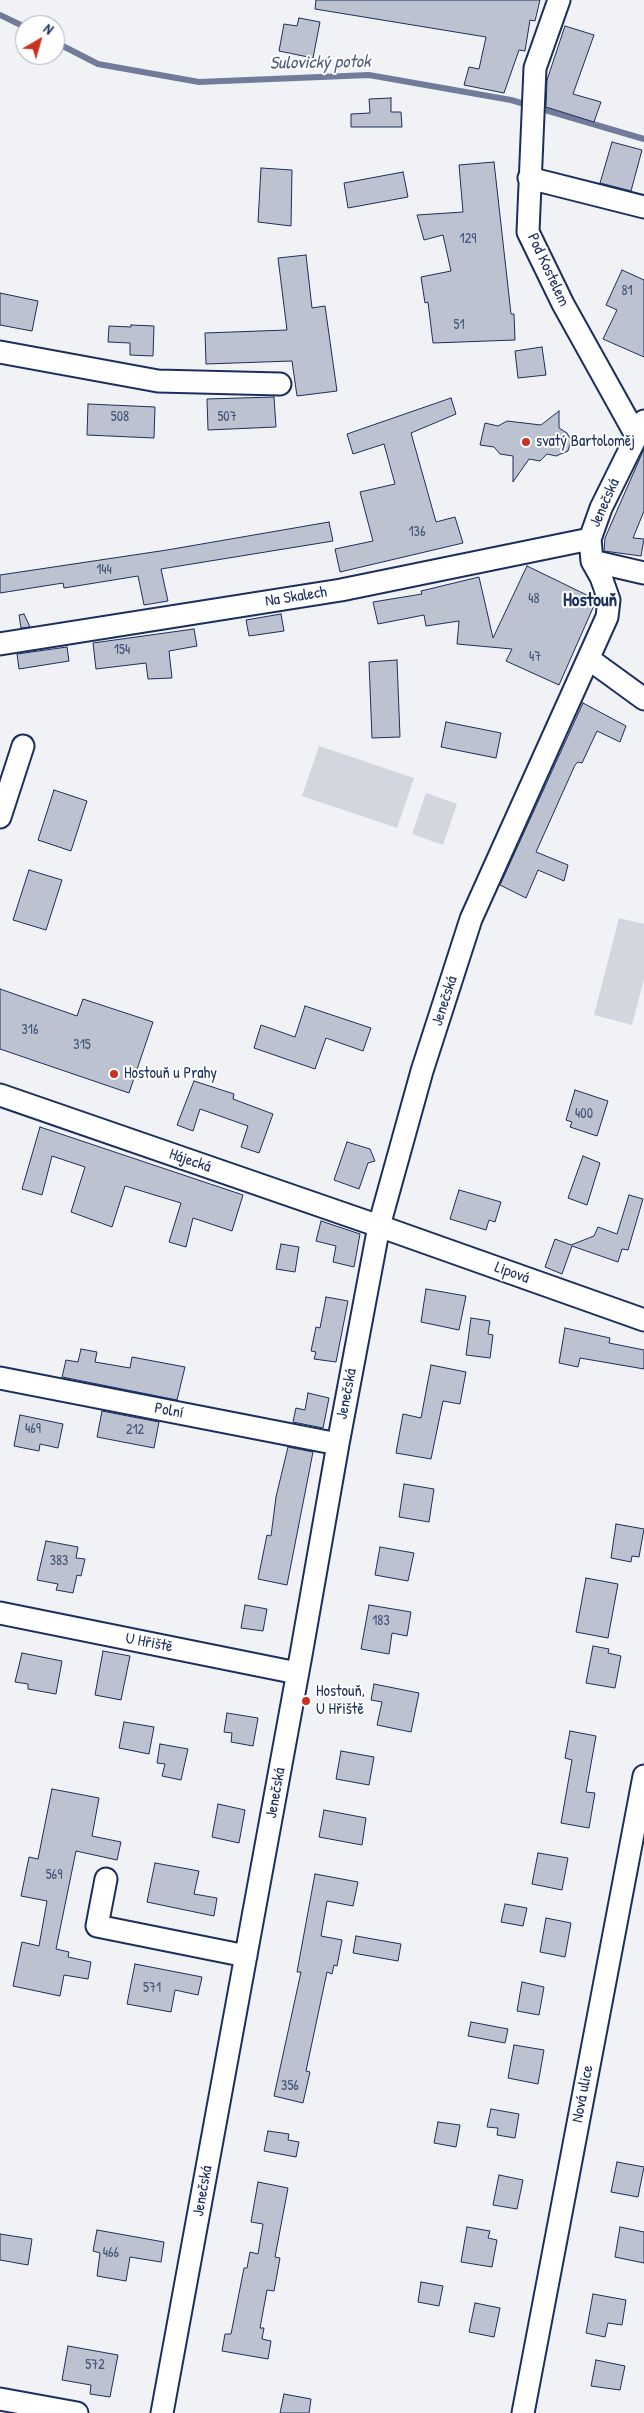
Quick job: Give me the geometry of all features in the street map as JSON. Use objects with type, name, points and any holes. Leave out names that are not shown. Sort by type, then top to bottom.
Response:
[{"type":"street","name":"Pod Kostelem","points":[[559,0],[535,68],[528,232],[563,304],[640,429]]},
{"type":"street","points":[[529,178],[644,207]]},
{"type":"street","points":[[0,352],[158,381],[280,384]]},
{"type":"street","name":"Jenečská","points":[[162,2413],[379,1226],[422,1071],[471,919],[607,617],[609,600],[601,577],[592,561],[590,539],[601,508],[640,429]]},
{"type":"street","name":"Na Skalech","points":[[0,644],[341,590],[590,539]]},
{"type":"street","points":[[592,561],[644,573]]},
{"type":"street","points":[[589,659],[644,699]]},
{"type":"street","points":[[0,817],[23,746]]},
{"type":"street","name":"Hájecká","points":[[0,1096],[379,1226]]},
{"type":"street","name":"Lipová","points":[[379,1226],[644,1320]]},
{"type":"street","name":"Polní","points":[[0,1378],[338,1444]]},
{"type":"street","name":"U Hřiště","points":[[0,1613],[297,1673]]},
{"type":"street","name":"Nová ulice","points":[[523,2413],[644,1776]]},
{"type":"street","points":[[106,1879],[97,1926],[246,1956]]},
{"type":"street","points":[[0,2398],[77,2413]]},
{"type":"shaded area","points":[[319,746],[414,778],[397,828],[302,796]]},
{"type":"shaded area","points":[[426,793],[457,804],[443,845],[412,834]]},
{"type":"shaded area","points":[[619,918],[644,924],[644,979],[632,1025],[594,1015]]},
{"type":"building","points":[[316,0],[540,0],[535,21],[530,20],[525,51],[519,50],[504,93],[464,85],[469,67],[479,69],[486,37],[315,9]]},
{"type":"building","points":[[299,18],[320,22],[313,58],[279,51],[284,24],[297,26]]},
{"type":"building","points":[[565,26],[594,35],[573,94],[601,102],[594,122],[546,107],[547,80]]},
{"type":"building","points":[[391,98],[391,112],[401,112],[402,127],[351,127],[351,114],[370,113],[369,99]]},
{"type":"building","points":[[612,142],[642,150],[631,191],[600,183]]},
{"type":"building","points":[[494,162],[511,314],[514,314],[515,340],[433,343],[428,302],[425,303],[421,277],[451,271],[443,235],[424,240],[417,215],[463,212],[459,165]]},
{"type":"building","points":[[261,168],[292,170],[291,226],[258,222]]},
{"type":"building","points":[[403,172],[408,197],[348,208],[344,183]]},
{"type":"building","points":[[306,255],[312,308],[325,306],[337,391],[297,396],[292,361],[206,364],[205,333],[287,330],[278,258]]},
{"type":"building","points":[[622,270],[644,280],[644,357],[603,339],[617,310],[606,305]]},
{"type":"building","points":[[0,293],[38,301],[32,331],[0,325]]},
{"type":"building","points":[[131,325],[154,326],[153,356],[130,355],[130,343],[108,342],[109,326],[131,327]]},
{"type":"building","points":[[542,347],[546,375],[518,378],[515,351]]},
{"type":"building","points":[[274,397],[276,427],[208,430],[207,399]]},
{"type":"building","points":[[451,398],[456,414],[411,433],[436,522],[455,517],[463,543],[340,572],[335,549],[373,541],[360,492],[395,484],[384,444],[353,454],[347,434]]},
{"type":"building","points":[[88,404],[155,407],[154,438],[87,435]]},
{"type":"building","name":"svatý Bartoloměj","points":[[559,411],[559,428],[567,433],[571,440],[568,451],[556,456],[547,454],[540,461],[529,459],[513,482],[513,456],[500,454],[494,447],[480,445],[485,423],[498,426],[507,421],[541,425]]},
{"type":"building","points":[[644,449],[644,511],[633,538],[644,539],[641,556],[604,551],[605,538]]},
{"type":"building","points":[[329,522],[333,541],[161,569],[168,601],[144,605],[138,576],[64,588],[63,583],[0,593],[0,575],[167,550]]},
{"type":"building","points":[[527,566],[596,601],[559,685],[506,661],[512,649],[457,644],[459,621],[426,626],[424,615],[378,624],[373,602],[422,594],[421,591],[479,577],[493,638]]},
{"type":"building","points":[[24,614],[30,627],[21,628],[19,615]]},
{"type":"building","points":[[281,614],[284,631],[249,636],[246,620]]},
{"type":"building","points":[[194,629],[197,646],[169,651],[172,678],[148,679],[146,663],[96,669],[93,643]]},
{"type":"building","points":[[67,647],[69,661],[19,669],[17,654]]},
{"type":"building","points":[[397,660],[400,737],[372,738],[369,662]]},
{"type":"building","points":[[583,703],[626,726],[620,742],[597,731],[582,763],[578,762],[575,765],[536,852],[568,865],[564,881],[538,870],[526,898],[500,885]]},
{"type":"building","points":[[446,722],[501,733],[496,758],[441,747]]},
{"type":"building","points":[[54,790],[87,801],[71,851],[38,840]]},
{"type":"building","points":[[29,870],[62,880],[46,930],[13,920]]},
{"type":"building","points":[[0,989],[77,1016],[83,999],[153,1022],[129,1093],[0,1049]]},
{"type":"building","points":[[305,1006],[371,1028],[363,1051],[326,1038],[315,1069],[254,1048],[261,1025],[295,1037]]},
{"type":"building","points":[[194,1081],[234,1094],[233,1099],[273,1114],[259,1153],[241,1147],[248,1126],[200,1109],[193,1131],[177,1125]]},
{"type":"building","points":[[575,1090],[608,1101],[597,1136],[570,1127],[572,1122],[566,1120]]},
{"type":"building","points":[[40,1127],[243,1195],[232,1231],[193,1218],[186,1247],[169,1242],[181,1203],[125,1186],[112,1227],[71,1212],[85,1167],[52,1156],[42,1195],[22,1189]]},
{"type":"building","points":[[347,1142],[370,1149],[375,1161],[368,1163],[359,1189],[334,1180]]},
{"type":"building","points":[[583,1156],[600,1163],[587,1205],[568,1198]]},
{"type":"building","points":[[459,1190],[501,1202],[495,1222],[489,1220],[486,1230],[450,1219]]},
{"type":"building","points":[[629,1195],[643,1199],[628,1250],[622,1249],[618,1262],[572,1246],[562,1274],[545,1267],[555,1239],[571,1245],[594,1236],[598,1227],[617,1234]]},
{"type":"building","points":[[321,1221],[360,1234],[354,1267],[333,1262],[336,1246],[316,1241]]},
{"type":"building","points":[[281,1244],[299,1247],[295,1272],[276,1269]]},
{"type":"building","points":[[426,1289],[466,1296],[459,1330],[421,1322]]},
{"type":"building","points":[[326,1297],[348,1301],[336,1362],[314,1359],[316,1352],[311,1351],[316,1327],[320,1328]]},
{"type":"building","points":[[471,1318],[490,1321],[488,1334],[493,1335],[490,1358],[466,1355]]},
{"type":"building","points":[[565,1328],[610,1338],[609,1343],[644,1350],[644,1369],[580,1358],[578,1367],[559,1363]]},
{"type":"building","points":[[81,1349],[97,1352],[95,1362],[130,1368],[132,1357],[185,1367],[177,1400],[62,1377],[66,1360],[78,1362]]},
{"type":"building","points":[[431,1365],[466,1372],[460,1404],[443,1401],[431,1459],[396,1453],[403,1414],[421,1418]]},
{"type":"building","points":[[308,1393],[329,1398],[323,1428],[293,1422],[296,1408],[305,1410]]},
{"type":"building","points":[[102,1411],[159,1422],[154,1448],[97,1437]]},
{"type":"building","points":[[20,1415],[63,1424],[58,1448],[40,1444],[39,1451],[14,1446]]},
{"type":"building","points":[[288,1447],[313,1452],[287,1585],[258,1579],[267,1535],[271,1536],[276,1497]]},
{"type":"building","points":[[404,1484],[434,1489],[429,1522],[399,1517]]},
{"type":"building","points":[[616,1524],[644,1529],[639,1557],[632,1556],[631,1562],[611,1558]]},
{"type":"building","points":[[46,1541],[78,1547],[76,1558],[85,1559],[81,1576],[77,1575],[73,1593],[56,1590],[58,1584],[37,1580]]},
{"type":"building","points":[[380,1547],[414,1553],[408,1581],[375,1575]]},
{"type":"building","points":[[586,1578],[618,1584],[608,1638],[576,1632]]},
{"type":"building","points":[[245,1605],[267,1609],[263,1631],[241,1628]]},
{"type":"building","points":[[369,1605],[411,1612],[407,1636],[392,1633],[389,1654],[361,1649]]},
{"type":"building","points":[[593,1646],[609,1649],[608,1653],[621,1656],[615,1688],[586,1683]]},
{"type":"building","points":[[103,1651],[130,1656],[121,1700],[95,1695]]},
{"type":"building","points":[[22,1653],[62,1661],[56,1694],[28,1689],[28,1684],[15,1682]]},
{"type":"building","points":[[374,1684],[419,1693],[411,1732],[377,1725],[382,1702],[371,1700]]},
{"type":"building","points":[[227,1713],[258,1718],[253,1746],[231,1742],[232,1733],[224,1732]]},
{"type":"building","points":[[124,1722],[154,1727],[149,1754],[119,1748]]},
{"type":"building","points":[[570,1731],[596,1736],[586,1792],[595,1793],[589,1828],[561,1823],[572,1760],[565,1758]]},
{"type":"building","points":[[160,1744],[188,1749],[181,1780],[162,1776],[165,1764],[157,1763]]},
{"type":"building","points":[[341,1751],[374,1757],[369,1785],[336,1779]]},
{"type":"building","points":[[52,1789],[99,1798],[92,1836],[121,1842],[117,1860],[76,1851],[56,1949],[69,1952],[68,1957],[91,1962],[88,1979],[64,1975],[60,1996],[13,1986],[22,1942],[39,1946],[47,1901],[21,1896],[29,1857],[38,1859]]},
{"type":"building","points":[[218,1804],[245,1810],[239,1843],[212,1837]]},
{"type":"building","points":[[324,1810],[366,1818],[362,1845],[319,1837]]},
{"type":"building","points":[[538,1853],[568,1858],[562,1890],[532,1884]]},
{"type":"building","points":[[155,1863],[199,1871],[194,1894],[217,1898],[214,1916],[147,1902]]},
{"type":"building","points":[[315,1874],[358,1882],[353,1906],[327,1901],[321,1936],[342,1940],[337,1966],[334,1965],[332,1974],[327,1972],[306,2071],[310,2072],[303,2103],[274,2096],[301,1972],[297,1972]]},
{"type":"building","points":[[505,1904],[527,1908],[523,1926],[501,1922]]},
{"type":"building","points":[[546,1918],[571,1923],[565,1957],[540,1952]]},
{"type":"building","points":[[356,1936],[401,1944],[398,1961],[353,1953]]},
{"type":"building","points":[[135,1964],[202,1977],[198,1995],[175,1990],[171,2012],[127,2004]]},
{"type":"building","points":[[522,1982],[544,1987],[539,2015],[517,2011]]},
{"type":"building","points":[[471,2022],[508,2029],[505,2043],[468,2036]]},
{"type":"building","points":[[514,2045],[544,2050],[538,2084],[508,2078]]},
{"type":"building","points":[[491,2109],[519,2114],[515,2138],[497,2135],[498,2128],[487,2127]]},
{"type":"building","points":[[438,2122],[460,2125],[456,2147],[434,2143]]},
{"type":"building","points":[[268,2131],[289,2134],[288,2140],[299,2142],[296,2157],[264,2151]]},
{"type":"building","points":[[617,2162],[644,2167],[638,2197],[611,2192]]},
{"type":"building","points":[[499,2175],[523,2180],[517,2209],[493,2205]]},
{"type":"building","points":[[258,2182],[288,2188],[275,2257],[280,2258],[274,2291],[267,2290],[260,2328],[264,2328],[262,2339],[271,2341],[268,2359],[222,2351],[225,2334],[231,2334],[244,2268],[247,2268],[250,2252],[258,2254],[263,2224],[251,2222]]},
{"type":"building","points":[[467,2227],[490,2231],[488,2238],[497,2240],[492,2267],[461,2262]]},
{"type":"building","points":[[620,2227],[644,2232],[644,2263],[615,2257]]},
{"type":"building","points":[[97,2230],[164,2242],[161,2262],[130,2257],[126,2281],[97,2276],[100,2253],[93,2251]]},
{"type":"building","points":[[0,2234],[32,2239],[28,2265],[0,2260]]},
{"type":"building","points":[[421,2282],[443,2286],[439,2306],[418,2302]]},
{"type":"building","points":[[593,2294],[626,2300],[622,2325],[608,2323],[605,2337],[586,2333]]},
{"type":"building","points":[[475,2303],[500,2308],[494,2337],[469,2332]]},
{"type":"building","points":[[68,2346],[118,2355],[110,2397],[90,2394],[91,2385],[62,2380]]},
{"type":"building","points":[[596,2360],[625,2366],[620,2390],[591,2386]]},
{"type":"building","points":[[284,2394],[311,2399],[309,2413],[280,2413]]},
{"type":"waterway","name":"Sulovický potok","points":[[0,15],[15,22]]},
{"type":"waterway","name":"Sulovický potok","points":[[65,47],[98,64],[199,82],[369,75],[511,100],[644,139]]},
{"type":"place","name":"svatý Bartoloměj","points":[[526,442]]},
{"type":"place","name":"Hostouň u Prahy","points":[[114,1074]]},
{"type":"place","name":"Hostouň, U Hřiště","points":[[306,1701]]},
{"type":"district","name":"Hostouň","points":[[590,601]]}]
